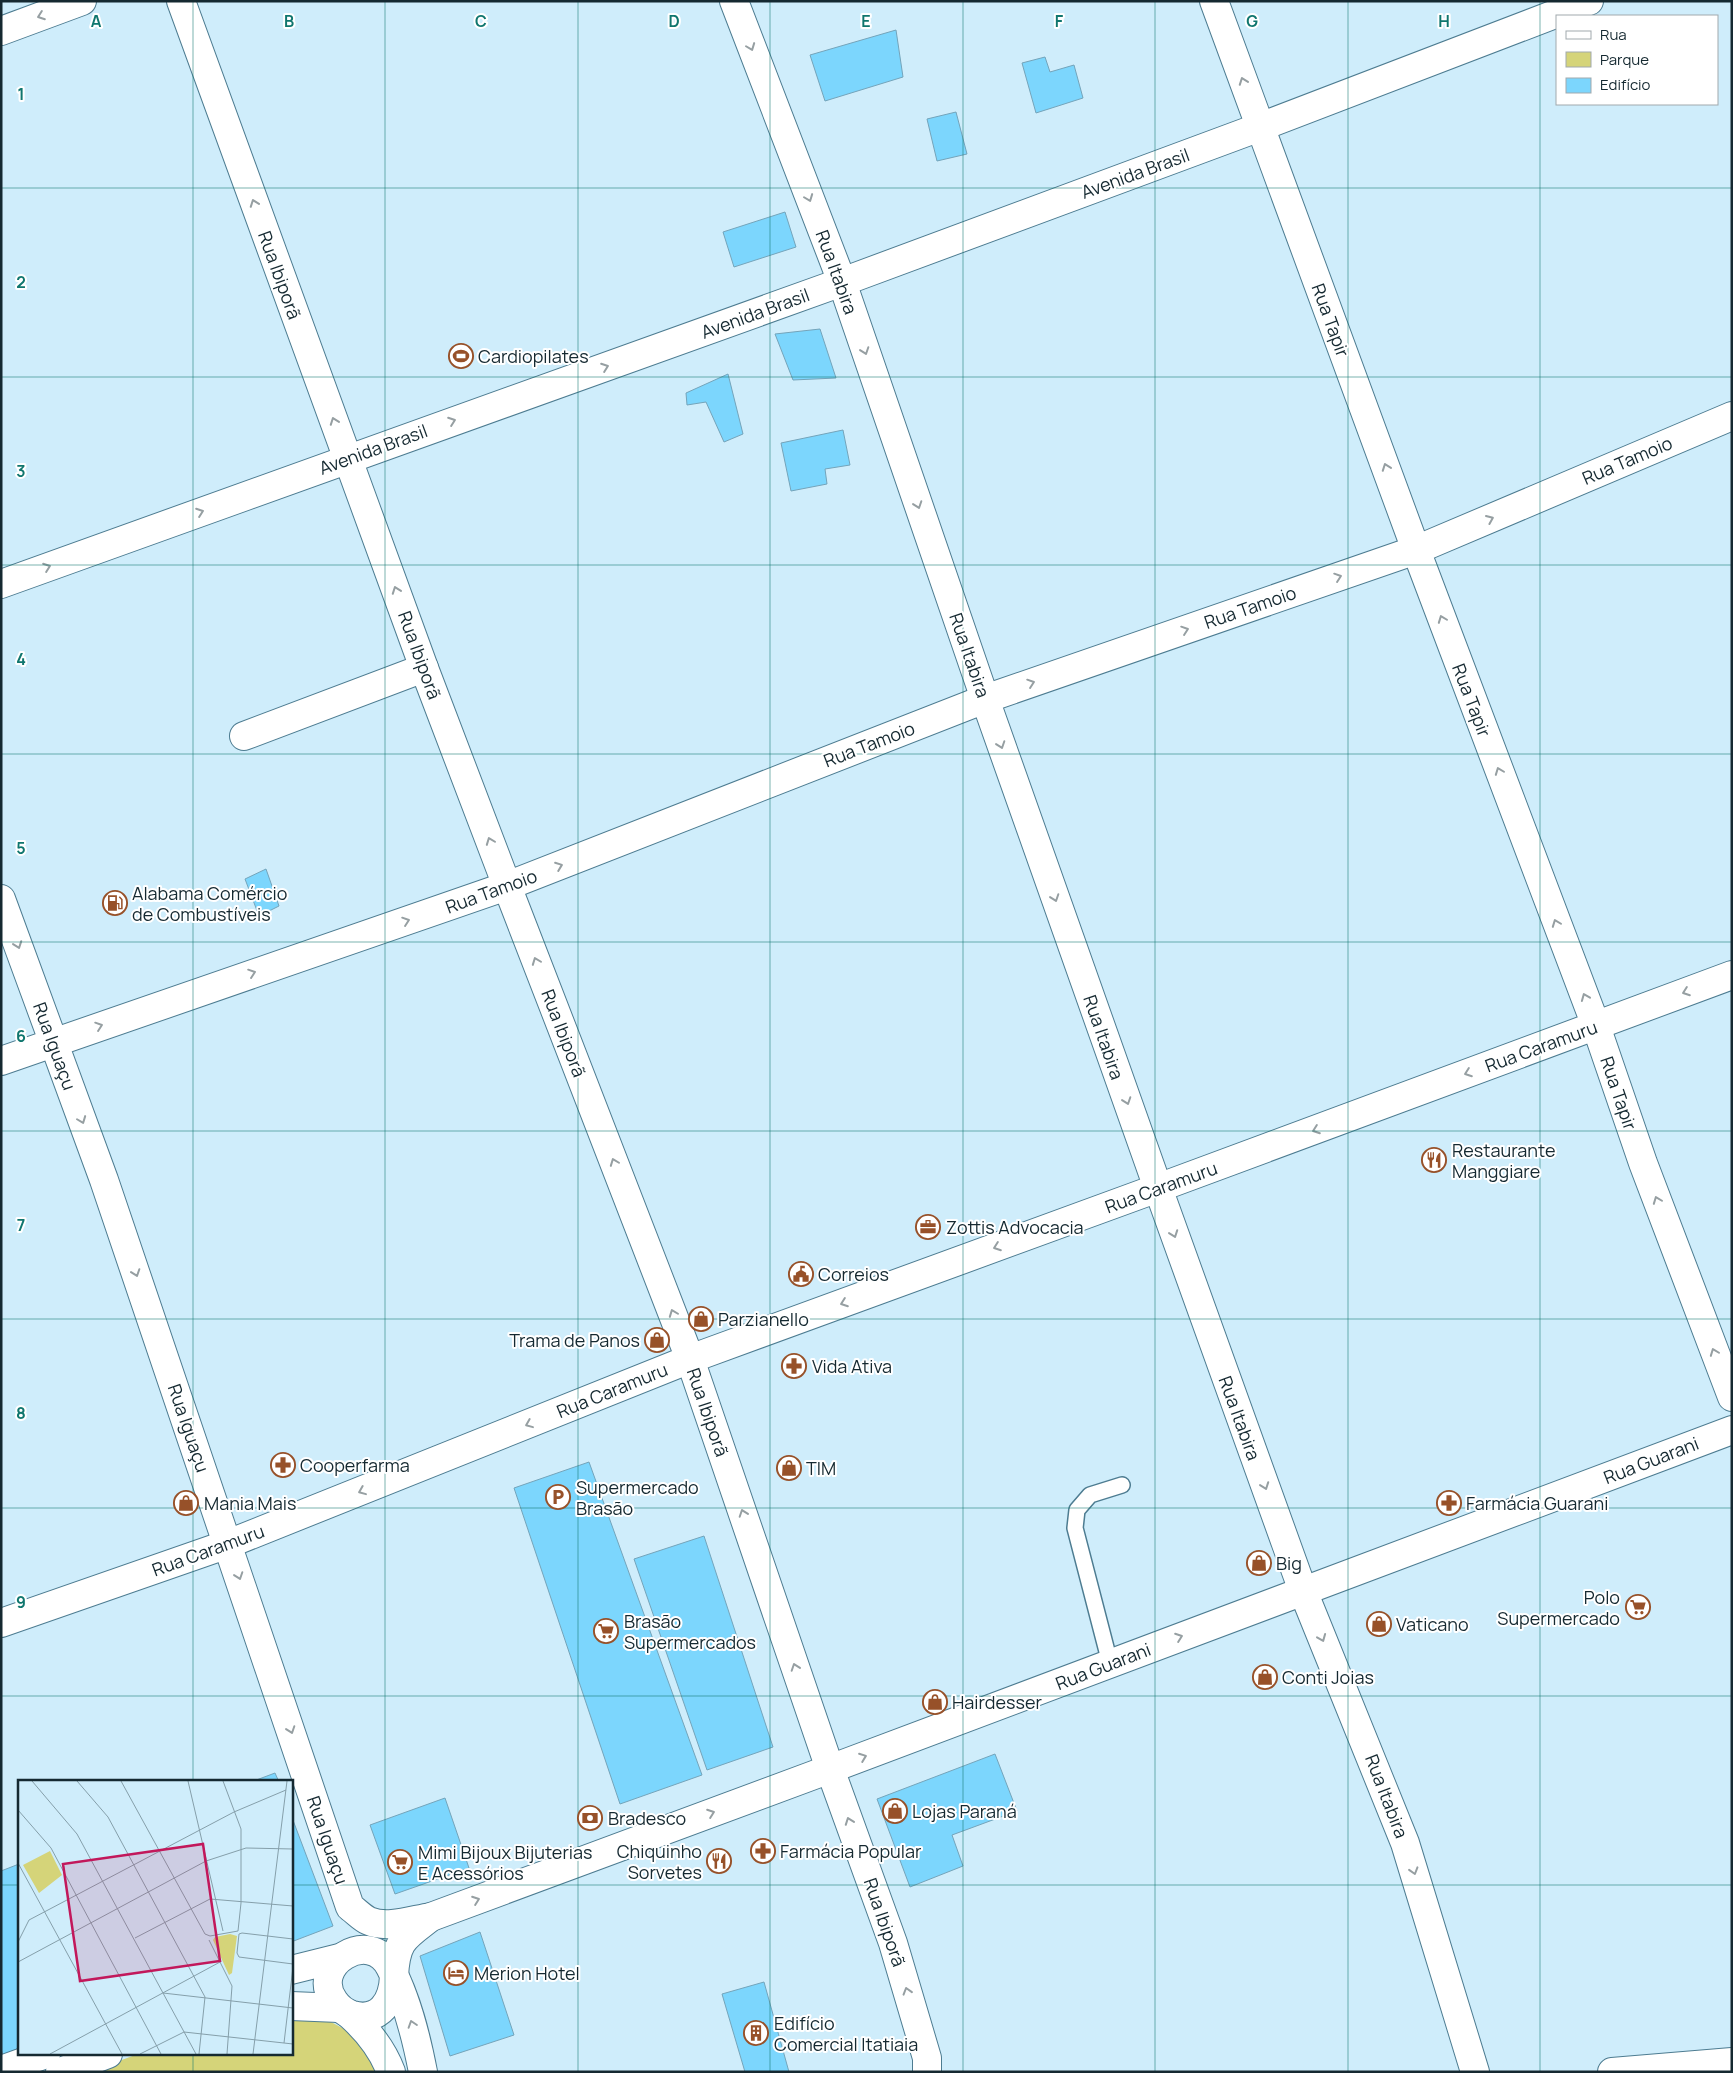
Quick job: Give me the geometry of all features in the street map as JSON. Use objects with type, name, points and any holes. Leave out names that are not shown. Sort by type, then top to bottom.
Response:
[{"type":"street","points":[[1,31],[82,1]]},
{"type":"street","name":"Rua Ibiporã","points":[[181,1],[424,668],[690,1359],[830,1769],[893,1943],[927,2058],[927,2072]]},
{"type":"street","name":"Rua Itabira","points":[[734,1],[842,282],[985,699],[1303,1591],[1405,1843],[1475,2072]]},
{"type":"street","name":"Rua Tapir","points":[[1214,1],[1416,550],[1596,1026],[1643,1163],[1732,1397]]},
{"type":"street","name":"Avenida Brasil","points":[[1,584],[347,458],[842,282],[1260,127],[1589,1]]},
{"type":"street","name":"Rua Tamoio","points":[[1,1060],[507,886],[985,699],[1416,550],[1732,416]]},
{"type":"street","points":[[244,736],[424,668]]},
{"type":"street","name":"Rua Iguaçu","points":[[1,899],[104,1180],[350,1907],[368,1921],[382,1924],[431,1917]]},
{"type":"street","name":"Rua Caramuru","points":[[1,1623],[228,1544],[690,1359],[1732,975]]},
{"type":"street","name":"Rua Guarani","points":[[394,1976],[395,1955],[402,1941],[408,1934],[431,1917],[1732,1430]]},
{"type":"street","points":[[350,1907],[352,1918],[349,1942],[332,1967],[328,1987],[332,1998],[366,2030],[386,2058],[391,2072]]},
{"type":"street","points":[[292,1970],[339,1958],[354,1951],[372,1951],[382,1957],[390,1966],[406,2006],[416,2038],[423,2072]]},
{"type":"street","points":[[292,2006],[344,2011],[365,2016],[381,2009],[392,1996],[394,1976]]},
{"type":"street","points":[[1,2070],[40,2056]]},
{"type":"street","points":[[60,2072],[103,2056]]},
{"type":"street","points":[[1612,2072],[1732,2062]]},
{"type":"lane","points":[[1110,1663],[1075,1528],[1077,1510],[1090,1495],[1122,1485]]},
{"type":"green space","points":[[292,2013],[318,2015],[346,2030],[364,2045],[377,2072],[89,2072],[133,2056],[292,2056]]},
{"type":"building","points":[[896,30],[903,77],[825,101],[810,55]]},
{"type":"building","points":[[1045,57],[1050,72],[1074,65],[1083,98],[1036,113],[1022,63]]},
{"type":"building","points":[[956,112],[967,154],[937,161],[927,119]]},
{"type":"building","points":[[785,212],[796,247],[734,267],[723,232]]},
{"type":"building","points":[[820,329],[836,378],[793,380],[775,334]]},
{"type":"building","points":[[728,374],[743,434],[724,442],[706,402],[687,405],[686,393]]},
{"type":"building","points":[[843,430],[850,465],[825,469],[827,484],[791,491],[781,443]]},
{"type":"building","points":[[266,869],[279,906],[259,916],[245,879]]},
{"type":"building","name":"Brasão Supermercados","points":[[589,1462],[702,1775],[620,1804],[514,1488]]},
{"type":"building","points":[[704,1536],[773,1747],[707,1770],[634,1559]]},
{"type":"building","points":[[995,1754],[1017,1811],[952,1835],[963,1866],[910,1887],[877,1799]]},
{"type":"building","points":[[275,1773],[278,1780],[256,1780]]},
{"type":"building","points":[[445,1798],[469,1868],[395,1894],[370,1825]]},
{"type":"building","points":[[292,1818],[333,1926],[292,1942]]},
{"type":"building","points":[[18,1864],[18,2048],[3,2055],[1,2049],[1,1871]]},
{"type":"building","points":[[480,1932],[514,2035],[450,2056],[420,1956]]},
{"type":"building","name":"Edifício Comercial Itatiaia","points":[[764,1982],[789,2072],[745,2072],[722,1994]]},
{"type":"place","name":"Cardiopilates","points":[[461,356]]},
{"type":"place","name":"Alabama Comércio de Combustíveis","points":[[115,903]]},
{"type":"place","name":"Restaurante Manggiare","points":[[1434,1160]]},
{"type":"place","name":"Zottis Advocacia","points":[[928,1227]]},
{"type":"place","name":"Correios","points":[[801,1274]]},
{"type":"place","name":"Parzianello","points":[[701,1319]]},
{"type":"place","name":"Trama de Panos","points":[[657,1340]]},
{"type":"place","name":"Vida Ativa","points":[[794,1366]]},
{"type":"place","name":"Cooperfarma","points":[[283,1465]]},
{"type":"place","name":"TIM","points":[[789,1468]]},
{"type":"place","name":"Supermercado Brasão","points":[[558,1497]]},
{"type":"place","name":"Mania Mais","points":[[186,1503]]},
{"type":"place","name":"Farmácia Guarani","points":[[1449,1503]]},
{"type":"place","name":"Big","points":[[1259,1563]]},
{"type":"place","name":"Polo Supermercado","points":[[1638,1607]]},
{"type":"place","name":"Vaticano","points":[[1379,1624]]},
{"type":"place","name":"Brasão Supermercados","points":[[606,1631]]},
{"type":"place","name":"Conti Joias","points":[[1265,1677]]},
{"type":"place","name":"Hairdesser","points":[[935,1702]]},
{"type":"place","name":"Lojas Paraná","points":[[895,1811]]},
{"type":"place","name":"Bradesco","points":[[590,1818]]},
{"type":"place","name":"Farmácia Popular","points":[[763,1851]]},
{"type":"place","name":"Chiquinho Sorvetes","points":[[719,1861]]},
{"type":"place","name":"Mimi Bijoux Bijuterias E Acessórios","points":[[400,1862]]},
{"type":"place","name":"Merion Hotel","points":[[456,1973]]},
{"type":"place","name":"Edifício Comercial Itatiaia","points":[[756,2033]]}]
